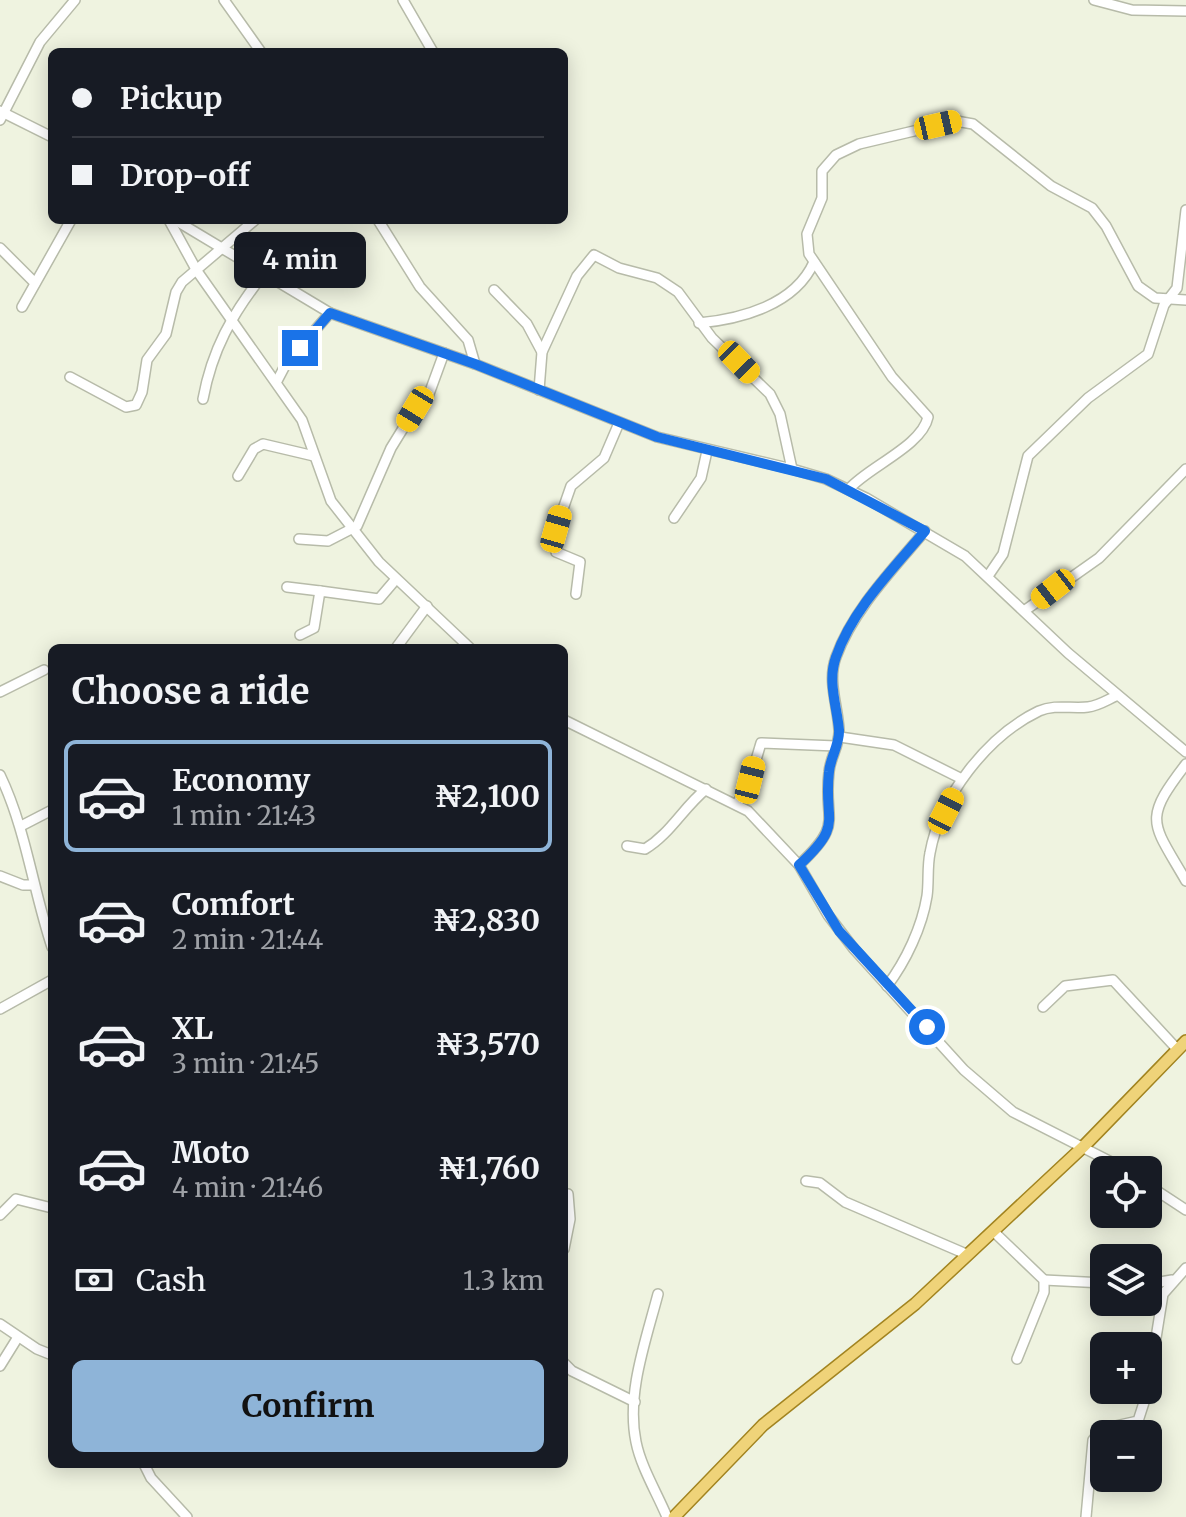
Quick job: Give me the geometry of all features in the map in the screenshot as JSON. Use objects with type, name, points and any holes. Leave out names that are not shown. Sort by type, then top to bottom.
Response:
[{"type":"main road","points":[[674,1517],[763,1425],[880,1333],[993,1231],[1084,1146],[1182,1045]]},
{"type":"street","points":[[48,135],[1,115],[13,102],[40,42],[75,0]]},
{"type":"street","points":[[224,0],[258,48]]},
{"type":"street","points":[[403,0],[431,48]]},
{"type":"street","points":[[1094,0],[1186,11]]},
{"type":"street","points":[[849,489],[866,472],[889,460],[926,425],[928,417],[892,377],[814,262],[807,244],[807,234],[820,205],[822,171],[827,164],[859,144],[965,121],[985,129],[1051,186],[1092,208],[1106,226],[1138,286],[1155,298],[1186,300]]},
{"type":"street","points":[[988,576],[1003,554],[1028,456],[1088,398],[1142,361],[1152,346],[1168,300],[1177,288],[1186,210]]},
{"type":"street","points":[[22,307],[69,224]]},
{"type":"street","points":[[171,224],[197,271],[302,420],[331,501],[350,528],[396,579],[466,644]]},
{"type":"street","points":[[182,224],[330,313],[475,364],[619,423],[707,451],[792,469],[849,489],[965,556],[1116,696],[1186,752]]},
{"type":"street","points":[[70,377],[126,407],[136,405],[142,392],[147,360],[166,334],[176,292],[251,224]]},
{"type":"street","points":[[381,224],[420,287],[468,340],[475,364]]},
{"type":"street","points":[[0,248],[35,283]]},
{"type":"street","points":[[539,390],[542,352],[577,276],[594,255],[619,268],[648,274],[669,285],[712,338],[770,394],[780,414],[792,469]]},
{"type":"street","points":[[699,323],[758,311],[810,272],[814,262]]},
{"type":"street","points":[[810,272],[823,271]]},
{"type":"street","points":[[203,399],[216,346],[236,309],[263,275]]},
{"type":"street","points":[[494,290],[527,324],[542,352]]},
{"type":"street","points":[[277,381],[287,362],[330,313]]},
{"type":"street","points":[[712,338],[718,321]]},
{"type":"street","points":[[299,539],[328,541],[359,521],[391,448],[415,409],[429,394],[444,353]]},
{"type":"street","points":[[576,594],[580,562],[556,552],[556,529],[571,486],[604,458],[619,423]]},
{"type":"street","points":[[238,476],[254,449],[263,444],[271,443],[314,456]]},
{"type":"street","points":[[674,518],[701,478],[707,451]]},
{"type":"street","points":[[1024,611],[1099,558],[1186,469]]},
{"type":"street","points":[[799,865],[830,827],[829,769],[838,742],[832,673],[836,657],[874,593],[925,531]]},
{"type":"street","points":[[287,587],[298,585],[379,599],[396,579]]},
{"type":"street","points":[[300,635],[314,628],[320,591]]},
{"type":"street","points":[[399,644],[427,606]]},
{"type":"street","points":[[0,692],[44,670]]},
{"type":"street","points":[[887,986],[903,963],[921,916],[928,886],[930,853],[962,779],[1003,736],[1038,712],[1057,707],[1086,708],[1116,696]]},
{"type":"street","points":[[568,722],[737,804],[780,841],[799,865],[839,931],[992,1097],[1013,1112],[1102,1156]]},
{"type":"street","points":[[737,804],[750,780],[761,743],[894,745],[962,779]]},
{"type":"street","points":[[1186,764],[1156,806],[1156,824],[1162,840],[1186,881]]},
{"type":"street","points":[[0,775],[21,826],[32,885],[48,935]]},
{"type":"street","points":[[627,846],[645,849],[663,838],[686,806],[706,789]]},
{"type":"street","points":[[21,826],[48,812]]},
{"type":"street","points":[[0,876],[23,885],[32,885]]},
{"type":"street","points":[[1043,1007],[1065,986],[1113,980],[1182,1045]]},
{"type":"street","points":[[0,1009],[48,982]]},
{"type":"street","points":[[806,1181],[820,1183],[845,1202],[966,1254]]},
{"type":"street","points":[[568,1194],[568,1229]]},
{"type":"street","points":[[1162,1194],[1186,1210]]},
{"type":"street","points":[[0,1215],[16,1199],[48,1207]]},
{"type":"street","points":[[993,1231],[1044,1280],[1090,1282]]},
{"type":"street","points":[[1157,1332],[1163,1294],[1173,1279],[1186,1268]]},
{"type":"street","points":[[1162,1281],[1173,1279]]},
{"type":"street","points":[[1017,1359],[1044,1292],[1044,1280]]},
{"type":"street","points":[[658,1294],[635,1402],[636,1446],[667,1517]]},
{"type":"street","points":[[0,1324],[48,1353]]},
{"type":"street","points":[[0,1366],[18,1337]]},
{"type":"street","points":[[568,1367],[635,1402]]},
{"type":"street","points":[[1086,1517],[1093,1440],[1102,1429],[1138,1421],[1143,1404]]},
{"type":"street","points":[[146,1468],[151,1478],[187,1517]]},
{"type":"route","points":[[300,348],[330,313],[475,364],[657,437],[826,479],[925,531],[874,593],[836,657],[832,673],[840,737],[829,769],[828,795],[832,819],[813,852],[799,865],[839,931],[927,1027]]}]
